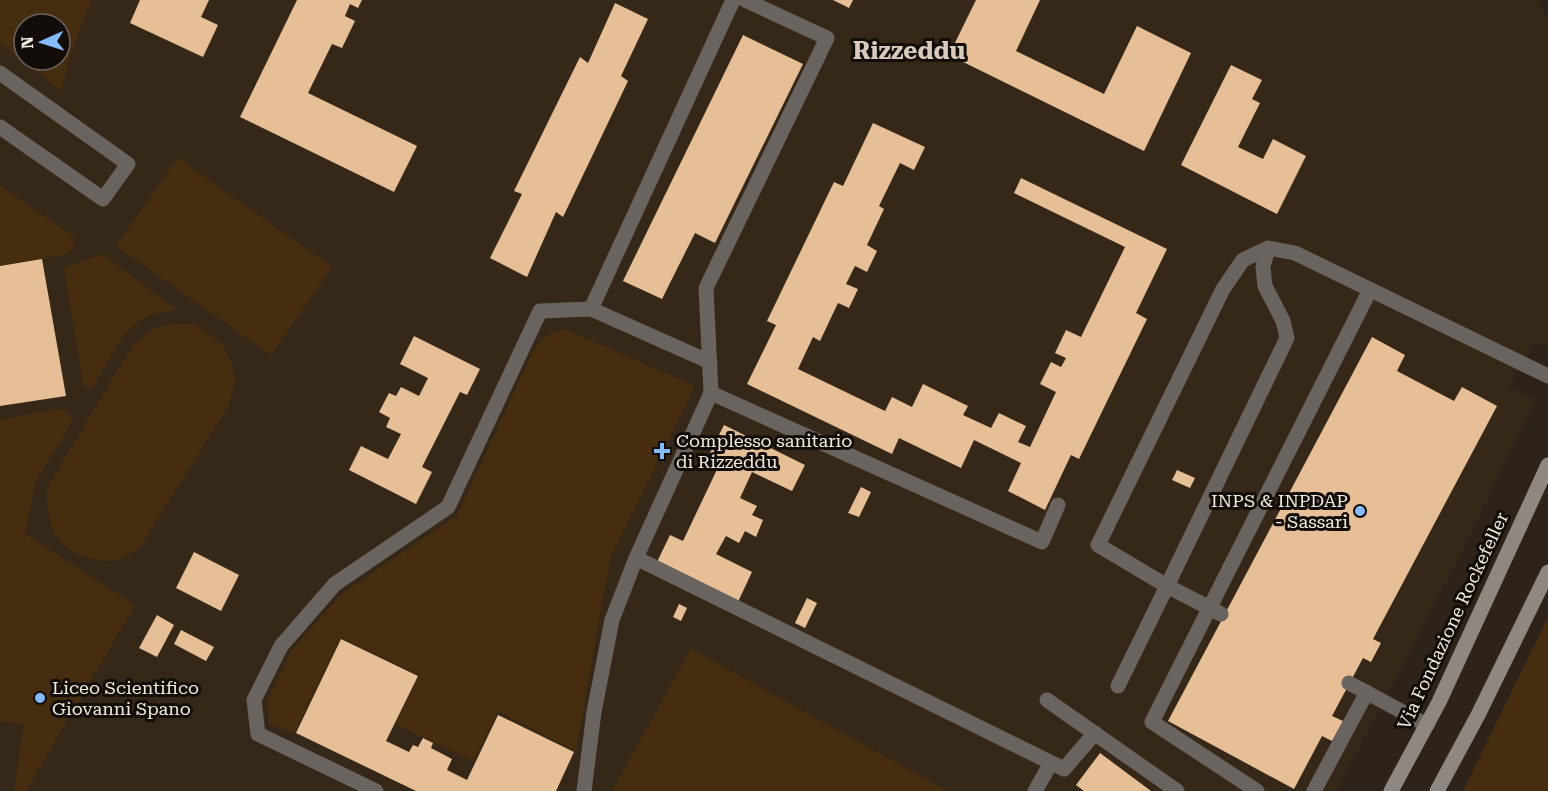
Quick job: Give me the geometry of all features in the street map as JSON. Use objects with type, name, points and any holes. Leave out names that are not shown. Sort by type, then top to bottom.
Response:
[{"type":"main road","name":"Via Fondazione Rockefeller","points":[[1390,791],[1427,725],[1548,465]]},
{"type":"main road","points":[[1437,791],[1478,715],[1547,576]]},
{"type":"lane","points":[[591,309],[733,0]]},
{"type":"lane","points":[[584,791],[594,712],[612,620],[636,558],[711,393],[706,288],[827,38],[745,0]]},
{"type":"lane","points":[[0,73],[128,164],[104,199],[0,128]]},
{"type":"lane","points":[[1118,686],[1287,338],[1283,321],[1265,286],[1263,267],[1268,248]]},
{"type":"lane","points":[[1222,615],[1098,545],[1223,289],[1243,260],[1268,248],[1295,253],[1548,376]]},
{"type":"lane","points":[[1257,791],[1152,722],[1370,290]]},
{"type":"lane","points":[[376,791],[258,734],[254,700],[281,646],[335,584],[448,507],[540,311],[591,309],[710,362]]},
{"type":"lane","points":[[711,393],[1042,542],[1058,505]]},
{"type":"lane","points":[[636,558],[1064,769],[1095,733]]},
{"type":"lane","points":[[1350,683],[1427,725]]},
{"type":"lane","points":[[1314,791],[1366,692]]},
{"type":"lane","points":[[1047,700],[1177,791]]},
{"type":"lane","points":[[1035,791],[1052,763]]},
{"type":"shaded area","points":[[0,0],[91,0],[72,52],[72,12],[12,12],[12,52],[0,43]]},
{"type":"shaded area","name":"Complesso sanitario di Rizzeddu","points":[[91,0],[1538,0],[1548,19],[1548,346],[1535,342],[1509,387],[1536,399],[1465,547],[1337,791],[0,791],[0,43],[12,52],[12,72],[37,72],[61,91],[66,72],[72,72],[72,52]]},
{"type":"shaded area","points":[[37,72],[66,72],[61,91]]},
{"type":"shaded area","points":[[178,158],[332,267],[271,355],[116,246]]},
{"type":"shaded area","points":[[0,186],[73,236],[74,246],[71,251],[63,255],[0,266]]},
{"type":"shaded area","points":[[102,254],[177,310],[159,312],[134,325],[117,345],[94,386],[88,388],[83,385],[64,268]]},
{"type":"shaded area","points":[[175,324],[195,324],[222,344],[231,360],[235,382],[229,405],[140,547],[117,560],[92,559],[79,555],[61,542],[55,534],[49,513],[47,488],[134,343],[155,328]]},
{"type":"shaded area","points":[[564,329],[695,386],[610,558],[576,751],[498,711],[473,761],[396,724],[420,675],[341,637],[294,733],[269,724],[268,700],[292,650],[343,593],[457,516],[534,349],[547,336]]},
{"type":"shaded area","name":"Liceo Scientifico Giovanni Spano","points":[[57,409],[65,410],[73,421],[36,480],[25,534],[135,605],[26,791],[14,791],[24,724],[0,721],[0,420]]},
{"type":"shaded area","points":[[1548,617],[1548,791],[1463,791]]},
{"type":"shaded area","points":[[691,649],[947,791],[612,791]]},
{"type":"building","points":[[140,0],[209,0],[201,17],[218,25],[203,57],[130,23]]},
{"type":"building","points":[[297,0],[362,0],[358,8],[350,4],[345,16],[355,21],[342,48],[332,44],[308,93],[417,146],[394,192],[240,117]]},
{"type":"building","points":[[833,0],[853,0],[849,8]]},
{"type":"building","points":[[976,0],[1040,0],[1016,51],[1104,94],[1137,26],[1191,53],[1144,151],[949,55]]},
{"type":"building","points":[[615,3],[648,19],[621,76],[628,81],[563,217],[556,212],[527,277],[490,258],[522,194],[514,191],[580,57],[588,63]]},
{"type":"building","points":[[743,35],[803,64],[715,243],[695,233],[662,299],[623,281]]},
{"type":"building","points":[[1231,65],[1262,80],[1252,99],[1260,103],[1238,147],[1263,159],[1273,139],[1306,156],[1277,214],[1181,165]]},
{"type":"building","points":[[873,123],[925,147],[914,170],[900,163],[879,206],[884,209],[867,245],[877,251],[867,272],[855,266],[846,284],[858,289],[849,308],[838,303],[820,341],[813,337],[798,369],[885,411],[892,397],[912,407],[923,384],[968,406],[963,415],[991,428],[999,413],[1026,426],[1018,442],[1030,447],[1056,392],[1040,384],[1051,362],[1061,367],[1066,358],[1055,353],[1066,330],[1081,337],[1125,247],[1014,193],[1021,178],[1167,249],[1136,313],[1147,319],[1079,459],[1071,455],[1045,510],[1008,491],[1021,463],[974,440],[961,468],[899,438],[892,454],[747,384],[776,325],[767,321],[834,182],[843,186]]},
{"type":"building","points":[[42,259],[66,396],[0,406],[0,266]]},
{"type":"building","points":[[414,336],[480,369],[467,395],[460,392],[422,467],[432,472],[416,504],[349,470],[361,446],[388,459],[401,434],[386,427],[390,418],[379,412],[389,393],[396,396],[401,387],[419,396],[428,378],[400,364]]},
{"type":"building","name":"INPS & INPDAP - Sassari","points":[[1372,337],[1405,355],[1397,371],[1454,401],[1462,387],[1497,406],[1373,639],[1381,643],[1371,662],[1363,658],[1332,716],[1343,721],[1332,741],[1322,736],[1294,789],[1168,721]]},
{"type":"building","points":[[724,425],[805,465],[792,491],[752,472],[740,498],[757,506],[752,515],[763,520],[756,537],[745,531],[739,543],[726,536],[716,554],[752,572],[737,604],[656,564],[670,535],[683,541],[722,459],[710,453]]},
{"type":"building","points":[[1177,470],[1195,478],[1190,488],[1172,480]]},
{"type":"building","points":[[861,487],[871,492],[859,517],[848,513]]},
{"type":"building","points":[[194,552],[239,575],[221,611],[176,588]]},
{"type":"building","points":[[807,598],[817,603],[805,628],[795,623]]},
{"type":"building","points":[[679,604],[687,608],[681,621],[673,617]]},
{"type":"building","points":[[157,615],[174,625],[157,657],[139,648]]},
{"type":"building","points":[[181,630],[214,647],[206,661],[174,644]]},
{"type":"building","points":[[341,639],[418,676],[386,741],[409,752],[413,745],[418,747],[423,738],[433,743],[431,748],[452,759],[447,770],[467,780],[498,715],[574,752],[556,791],[416,791],[296,733]]},
{"type":"building","points":[[1100,753],[1151,791],[1084,791],[1076,785]]},
{"type":"place","name":"Complesso sanitario di Rizzeddu","points":[[662,451]]},
{"type":"place","name":"INPS & INPDAP - Sassari","points":[[1360,511]]},
{"type":"place","name":"Liceo Scientifico Giovanni Spano","points":[[40,698]]},
{"type":"district","name":"Rizzeddu","points":[[909,51]]}]
